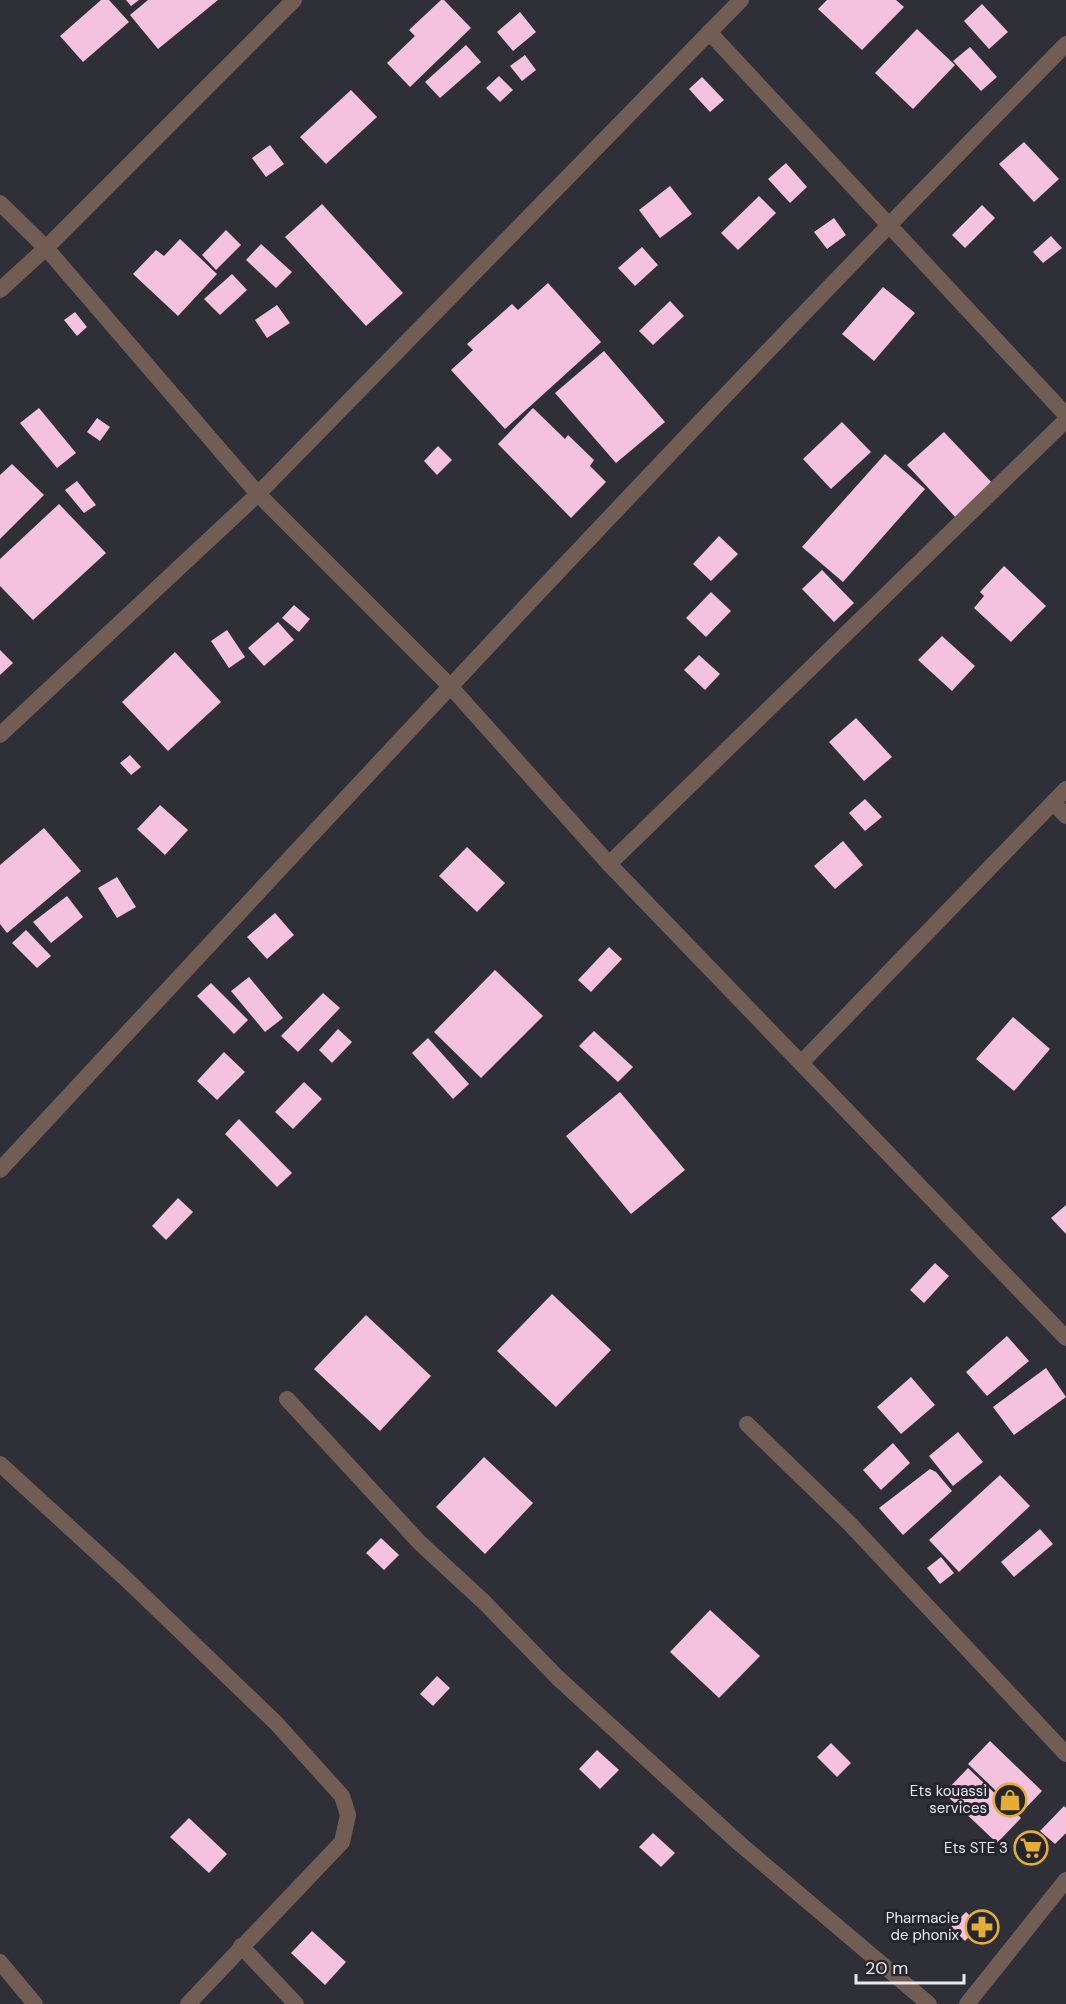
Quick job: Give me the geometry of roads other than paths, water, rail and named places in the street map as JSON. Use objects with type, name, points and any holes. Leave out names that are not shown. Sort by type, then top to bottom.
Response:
[{"type":"street","points":[[0,290],[46,248],[294,0]]},
{"type":"street","points":[[0,735],[258,494],[741,0]]},
{"type":"street","points":[[709,32],[1066,415]]},
{"type":"street","points":[[0,1170],[450,687],[889,223],[1066,44]]},
{"type":"street","points":[[0,203],[46,248],[258,494],[450,687],[609,864],[1066,1338]]},
{"type":"street","points":[[609,864],[1066,420]]},
{"type":"street","points":[[801,1063],[1066,789]]},
{"type":"street","points":[[1053,802],[1066,816]]},
{"type":"street","points":[[287,1399],[420,1543],[484,1602],[558,1678],[740,1844],[929,2004]]},
{"type":"street","points":[[747,1424],[849,1523],[1066,1754]]},
{"type":"street","points":[[0,1464],[125,1578],[276,1723],[342,1796],[348,1815],[342,1842],[188,2004]]},
{"type":"street","points":[[967,2004],[1066,1880]]},
{"type":"street","points":[[241,1946],[296,2004]]},
{"type":"street","points":[[0,1962],[35,2004]]},
{"type":"place","name":"Ets kouassi services","points":[[1010,1800]]},
{"type":"place","name":"Ets STE 3","points":[[1031,1848]]},
{"type":"place","name":"Pharmacie de phonix","points":[[982,1927]]}]
